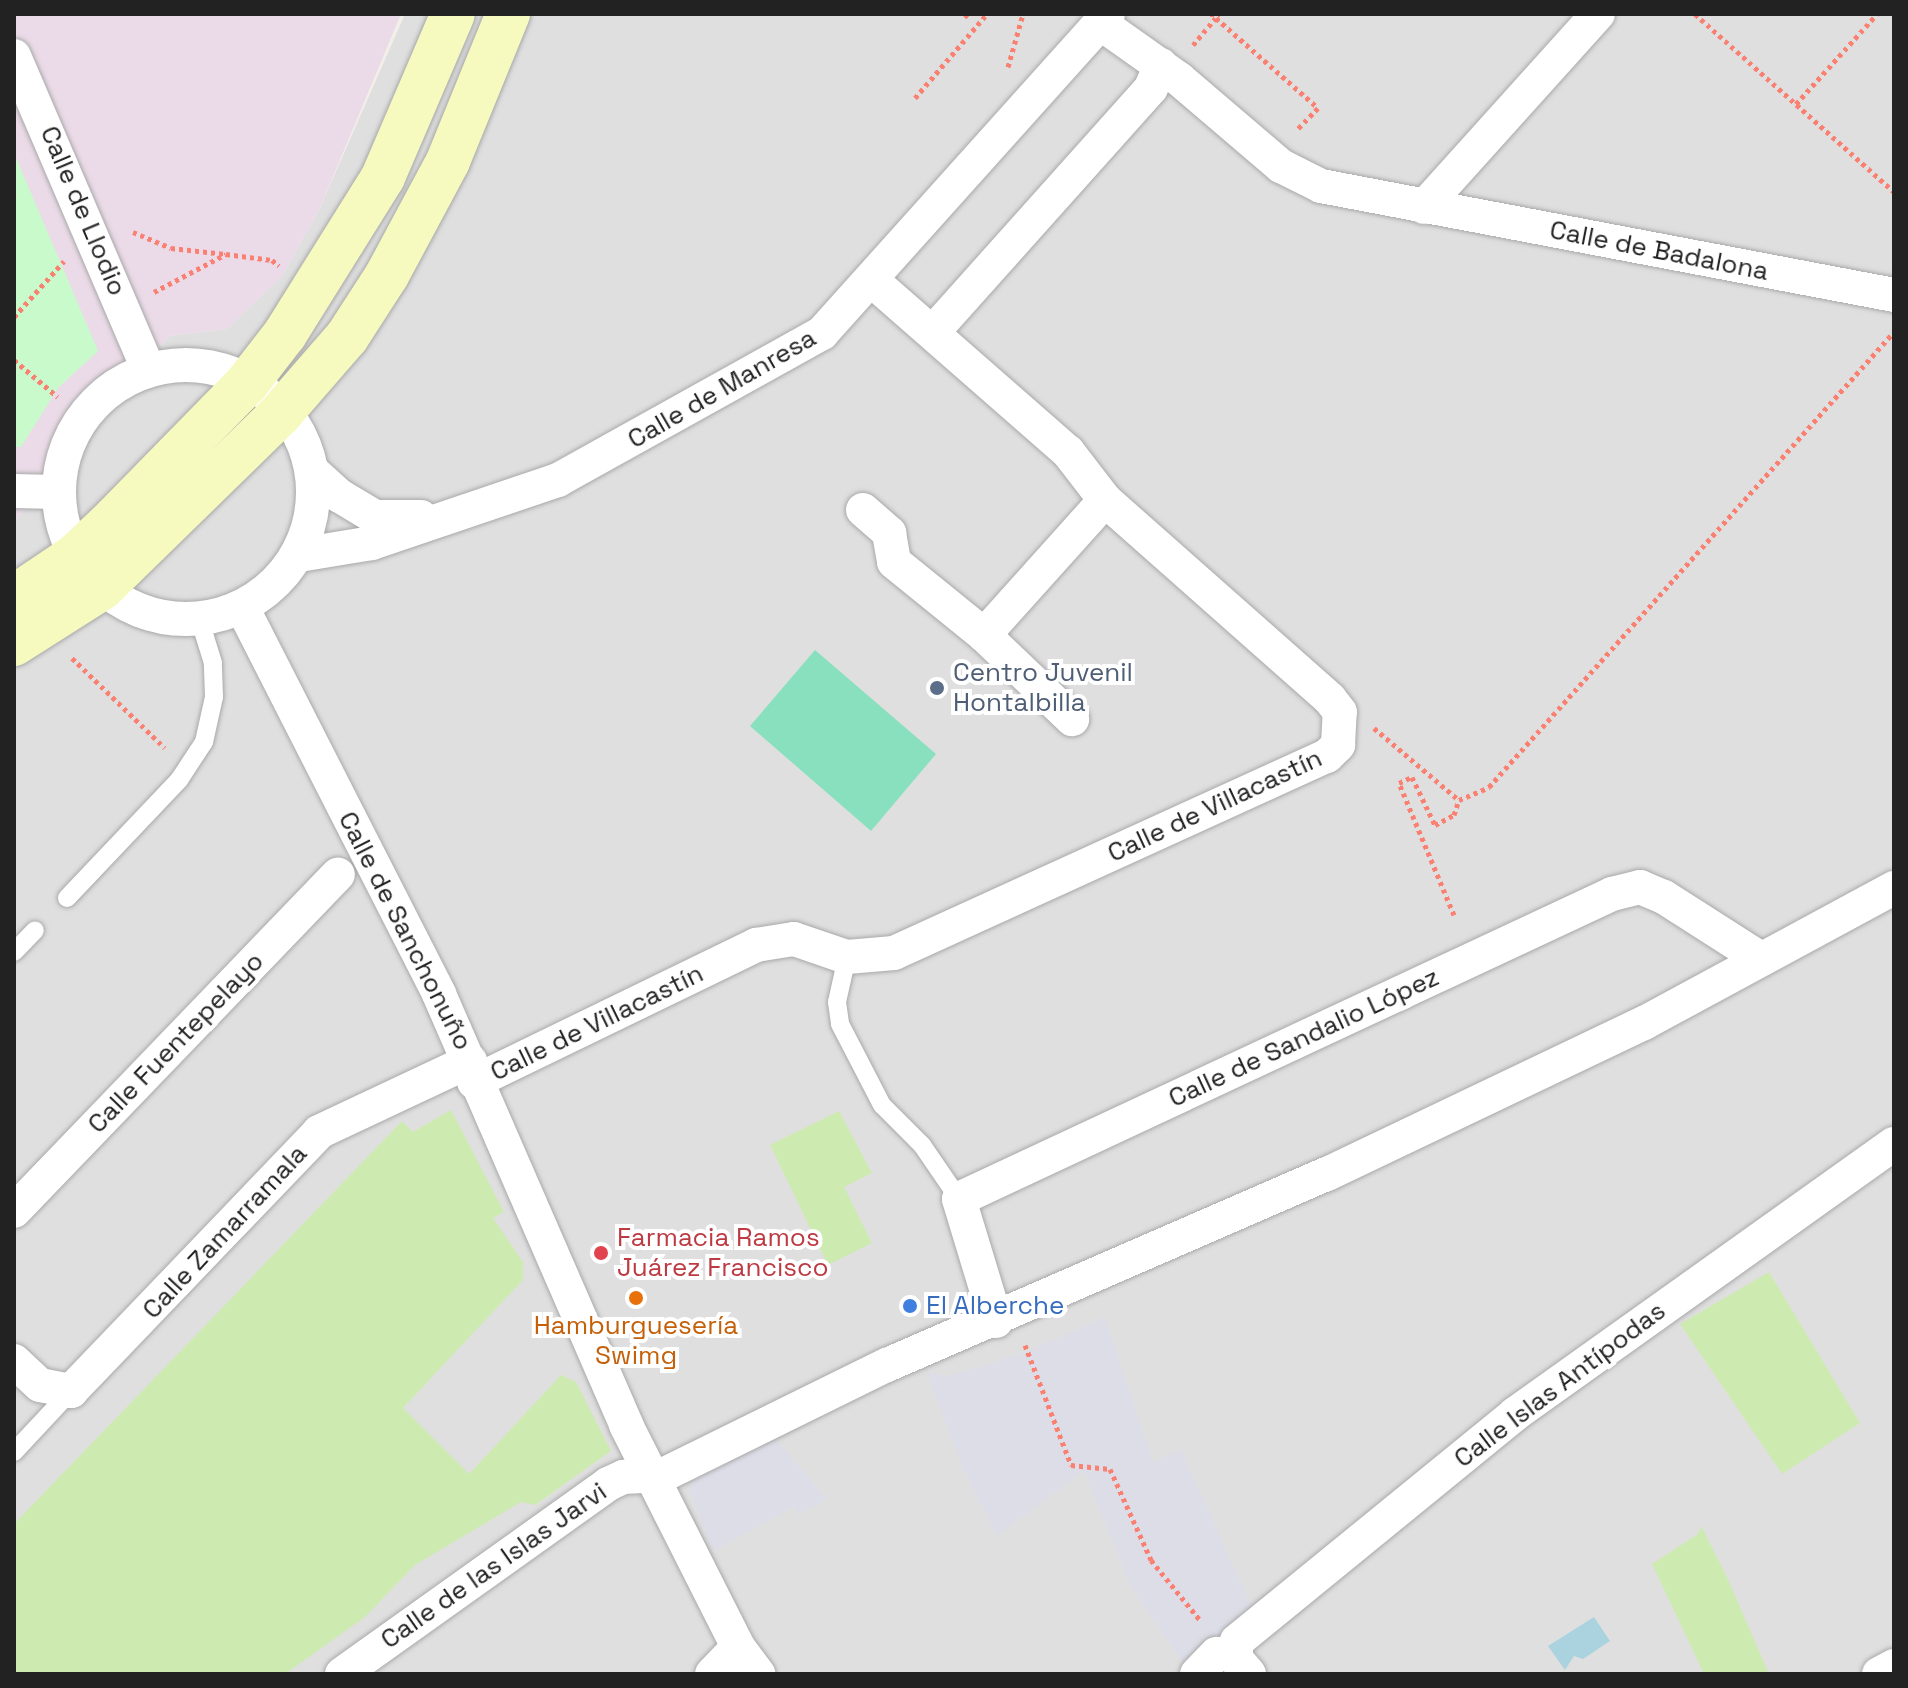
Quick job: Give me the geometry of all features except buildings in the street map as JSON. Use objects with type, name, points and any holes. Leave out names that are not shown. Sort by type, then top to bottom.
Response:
[{"type":"main road","points":[[14,597],[89,572],[247,383],[357,225],[406,131],[453,14]]},
{"type":"main road","points":[[14,644],[89,572],[283,410],[347,337],[387,275],[448,161],[508,14]]},
{"type":"street","points":[[1424,207],[1598,14]]},
{"type":"street","name":"Calle de Badalona","points":[[1104,19],[1174,58],[1281,166],[1321,186],[1894,295]]},
{"type":"street","name":"Calle de Manresa","points":[[449,517],[519,496],[597,460],[822,333],[873,281],[1104,19]]},
{"type":"street","name":"Calle de Llodio","points":[[14,56],[148,368]]},
{"type":"street","points":[[933,332],[1151,88],[1174,58]]},
{"type":"street","name":"Calle de Villacastín","points":[[472,1072],[756,945],[794,939],[847,957],[894,953],[1327,756],[1338,745],[1340,712],[1330,699],[1105,500],[1068,452],[873,281]]},
{"type":"street","points":[[190,365],[227,371],[247,383],[283,410],[307,446],[313,472],[312,514],[299,555],[265,595],[243,609],[200,621],[159,615],[89,572],[58,492],[65,448],[78,422],[119,382],[148,368],[190,365]]},
{"type":"street","points":[[313,472],[340,496],[375,517],[449,517]]},
{"type":"street","points":[[14,491],[58,492]]},
{"type":"street","points":[[984,635],[1105,500]]},
{"type":"street","points":[[863,510],[889,533],[894,562],[984,635],[1072,719]]},
{"type":"street","points":[[299,555],[372,543],[449,517]]},
{"type":"street","name":"Calle de Sanchonuño","points":[[243,609],[472,1072],[653,1478],[748,1661]]},
{"type":"street","name":"Calle Fuentepelayo","points":[[14,1211],[338,874]]},
{"type":"street","name":"Calle de Sandalio López","points":[[959,1199],[1612,894],[1640,887],[1664,897],[1761,959]]},
{"type":"street","points":[[653,1478],[887,1365],[996,1321],[1356,1160],[1644,1023],[1894,888]]},
{"type":"street","name":"Calle Zamarramala","points":[[71,1391],[319,1132],[472,1072]]},
{"type":"street","name":"Calle Islas Antípodas","points":[[1214,1650],[1515,1414],[1890,1157]]},
{"type":"street","points":[[959,1199],[996,1321]]},
{"type":"street","points":[[14,1361],[40,1385],[71,1391]]},
{"type":"street","name":"Calle de las Islas Jarvi","points":[[342,1674],[608,1484],[623,1477],[653,1478]]},
{"type":"street","points":[[1214,1650],[1235,1658],[1249,1674]]},
{"type":"street","points":[[712,1674],[748,1661]]},
{"type":"street","points":[[1879,1674],[1894,1666]]},
{"type":"lane","points":[[67,898],[179,780],[204,742],[214,697],[213,663],[200,621]]},
{"type":"lane","points":[[14,952],[35,930]]},
{"type":"lane","points":[[847,957],[837,1002],[840,1024],[882,1105],[922,1145],[959,1199]]},
{"type":"lane","name":"Calle Zamarramala","points":[[14,1452],[71,1391]]},
{"type":"path","points":[[915,98],[987,14]]},
{"type":"path","points":[[1006,74],[1023,14]]},
{"type":"path","points":[[1695,14],[1894,192]]},
{"type":"path","points":[[1796,104],[1877,14]]},
{"type":"path","points":[[1174,58],[1215,15],[1318,108],[1289,140]]},
{"type":"path","points":[[133,232],[171,248],[272,260],[291,275]]},
{"type":"path","points":[[153,292],[226,254]]},
{"type":"path","points":[[14,317],[67,257]]},
{"type":"path","points":[[1454,915],[1399,783],[1412,777],[1435,825],[1454,815],[1459,800],[1489,787],[1894,332]]},
{"type":"path","points":[[14,360],[58,397]]},
{"type":"path","points":[[71,658],[167,750],[166,758]]},
{"type":"path","points":[[1369,728],[1379,729],[1459,800]]},
{"type":"path","points":[[1025,1345],[1071,1465],[1110,1469],[1151,1560],[1214,1650]]},
{"type":"shaded area","points":[[14,14],[401,14],[319,210],[282,276],[227,329],[169,336],[14,522]]},
{"type":"shaded area","points":[[405,14],[1894,14],[1894,1674],[14,1674],[14,522],[169,336],[227,329],[282,276],[319,210]]},
{"type":"shaded area","points":[[1105,1317],[1153,1462],[1181,1450],[1251,1605],[1202,1654],[1220,1674],[1178,1674],[1186,1667],[1131,1588],[1084,1471],[997,1536],[962,1467],[927,1373],[950,1376],[1028,1351]]},
{"type":"shaded area","points":[[776,1439],[827,1499],[798,1515],[794,1507],[713,1551],[689,1489],[696,1479]]},
{"type":"green space","points":[[14,153],[98,351],[58,388],[21,447],[14,447]]},
{"type":"green space","points":[[815,650],[936,754],[871,831],[750,726]]},
{"type":"green space","points":[[451,1110],[504,1212],[493,1218],[523,1262],[523,1280],[403,1408],[469,1474],[561,1375],[576,1382],[611,1451],[535,1505],[521,1502],[415,1565],[365,1617],[285,1674],[14,1674],[14,1524],[402,1121],[413,1132]]},
{"type":"green space","points":[[839,1111],[872,1173],[844,1187],[872,1243],[828,1265],[770,1145]]},
{"type":"green space","points":[[1769,1272],[1860,1423],[1782,1474],[1680,1324]]},
{"type":"green space","points":[[1701,1526],[1769,1674],[1704,1674],[1652,1564],[1698,1534]]},
{"type":"water","points":[[1594,1617],[1610,1641],[1583,1659],[1574,1656],[1565,1670],[1548,1646]]},
{"type":"place","name":"Centro Juvenil Hontalbilla","points":[[937,688]]},
{"type":"place","name":"Farmacia Ramos Juárez Francisco","points":[[601,1253]]},
{"type":"place","name":"Hamburguesería Swimg","points":[[636,1298]]},
{"type":"place","name":"El Alberche","points":[[910,1306]]}]
